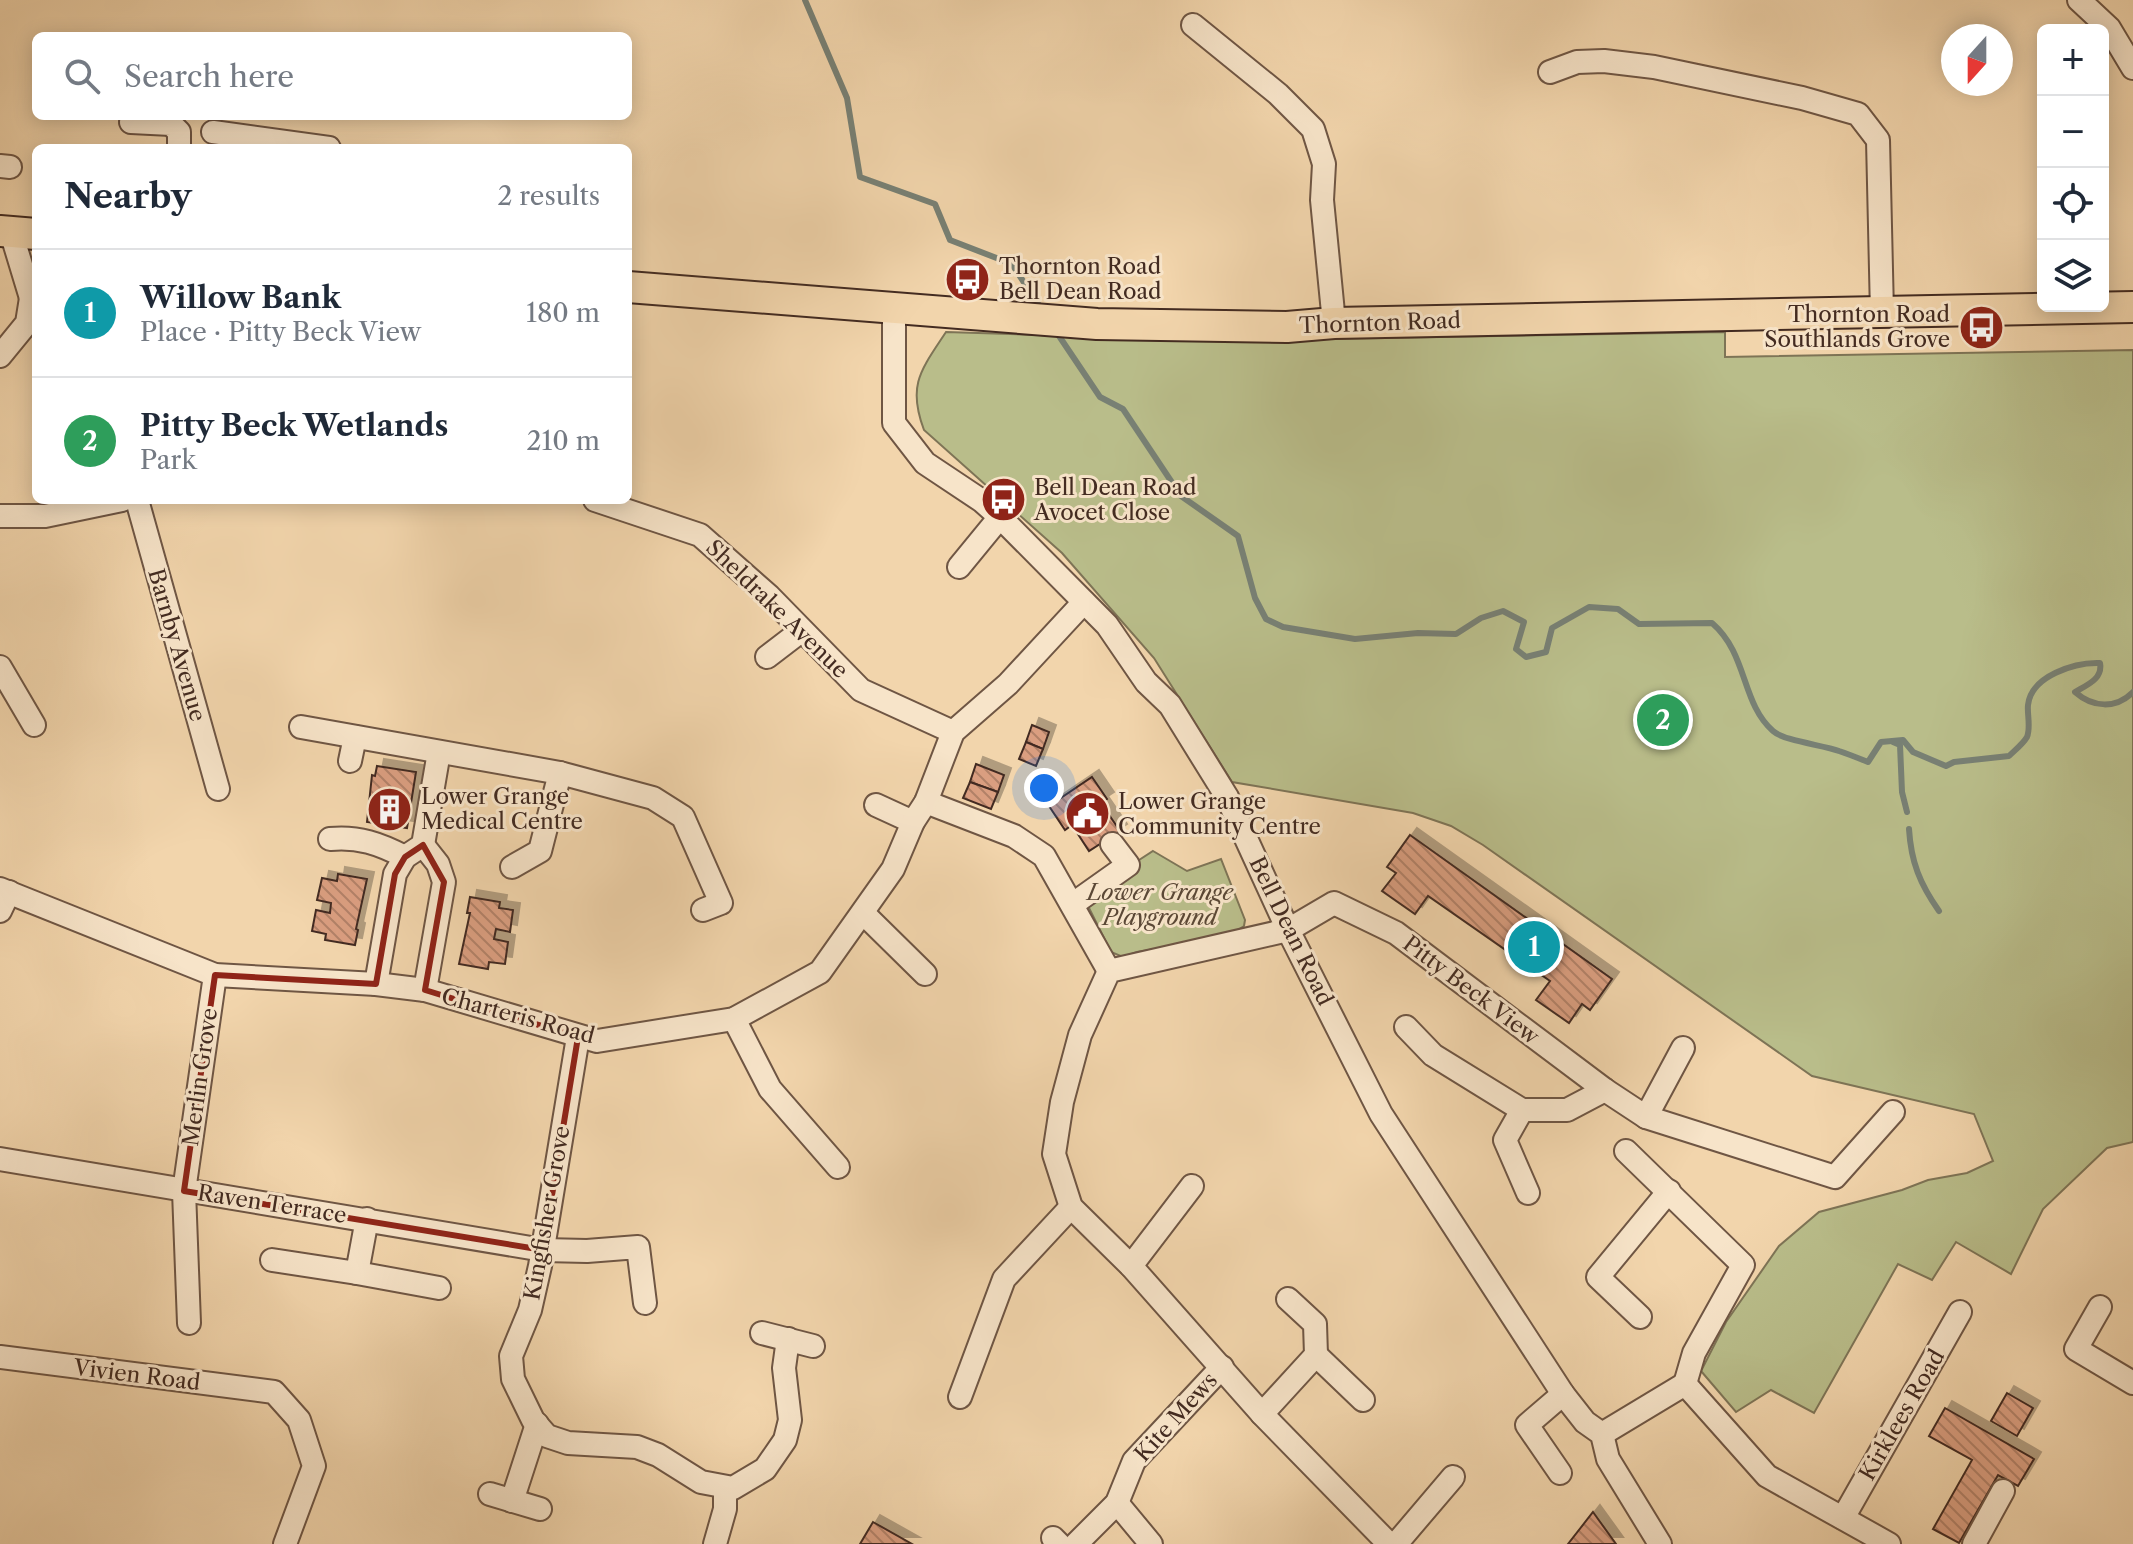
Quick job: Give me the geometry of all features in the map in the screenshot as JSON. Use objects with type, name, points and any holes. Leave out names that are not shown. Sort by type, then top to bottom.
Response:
[{"type":"main road","name":"Thornton Road","points":[[632,287],[1097,324],[1287,327],[1334,323],[2133,307]]},
{"type":"street","points":[[2079,0],[2109,28],[2133,68]]},
{"type":"street","points":[[1193,25],[1278,94],[1313,129],[1324,164],[1322,200],[1334,323]]},
{"type":"street","points":[[1550,72],[1577,62],[1604,61],[1654,67],[1802,98],[1858,114],[1878,140],[1882,313]]},
{"type":"street","points":[[131,122],[171,124],[179,132],[179,144]]},
{"type":"street","points":[[213,132],[300,144]]},
{"type":"street","points":[[16,233],[32,286]]},
{"type":"street","points":[[0,356],[27,323],[32,302]]},
{"type":"street","name":"Bell Dean Road","points":[[894,309],[894,423],[925,463],[982,501],[1000,517],[1107,625],[1146,682],[1170,705],[1227,797],[1288,930],[1381,1114],[1563,1394],[1585,1422],[1602,1434],[1608,1459],[1653,1541]]},
{"type":"street","points":[[0,516],[45,516],[103,504]]},
{"type":"street","name":"Barnby Avenue","points":[[138,504],[218,789]]},
{"type":"street","name":"Sheldrake Avenue","points":[[607,504],[700,535],[769,596],[861,690],[953,732]]},
{"type":"street","points":[[959,567],[1000,517]]},
{"type":"street","name":"Charteris Road","points":[[3,897],[215,975],[376,984],[425,990],[597,1041],[734,1019],[820,972],[893,869],[913,822],[926,802],[953,732],[1008,684],[1084,602]]},
{"type":"street","points":[[767,657],[801,631]]},
{"type":"street","points":[[0,667],[34,725]]},
{"type":"street","points":[[301,727],[560,773],[653,798],[683,817],[721,903],[703,910]]},
{"type":"street","points":[[350,761],[355,737]]},
{"type":"street","points":[[376,984],[395,874],[414,851],[439,752]]},
{"type":"street","points":[[512,867],[540,851],[560,773]]},
{"type":"street","points":[[926,802],[1014,836],[1044,856],[1109,971]]},
{"type":"street","points":[[876,805],[913,822]]},
{"type":"street","points":[[330,839],[348,837],[414,851],[438,864],[444,882],[425,990]]},
{"type":"street","points":[[1073,904],[1128,865],[1112,844]]},
{"type":"street","name":"Pitty Beck View","points":[[1288,930],[1334,903],[1396,933],[1605,1090],[1646,1117],[1835,1177],[1893,1112]]},
{"type":"street","points":[[863,913],[925,974]]},
{"type":"street","points":[[1109,971],[1288,930]]},
{"type":"street","points":[[1109,971],[1080,1035],[1062,1102],[1054,1154],[1071,1207],[1131,1266],[1262,1414],[1389,1544]]},
{"type":"street","name":"Merlin Grove","points":[[189,1323],[184,1191],[215,975]]},
{"type":"street","points":[[734,1019],[770,1089],[838,1167]]},
{"type":"street","points":[[1406,1027],[1433,1055],[1522,1110],[1567,1110],[1605,1090]]},
{"type":"street","name":"Kingfisher Grove","points":[[537,1424],[513,1379],[511,1356],[530,1310],[543,1250],[578,1037]]},
{"type":"street","points":[[1646,1117],[1683,1048]]},
{"type":"street","points":[[1522,1110],[1505,1140],[1528,1193]]},
{"type":"street","points":[[1602,1434],[1685,1384],[1694,1353],[1743,1265],[1626,1151]]},
{"type":"street","name":"Raven Terrace","points":[[0,1159],[543,1250],[638,1247],[645,1303]]},
{"type":"street","points":[[1131,1266],[1192,1186]]},
{"type":"street","points":[[1640,1317],[1598,1277],[1669,1191]]},
{"type":"street","points":[[960,1397],[1004,1279],[1071,1207]]},
{"type":"street","points":[[357,1273],[367,1219]]},
{"type":"street","points":[[272,1260],[439,1288]]},
{"type":"street","points":[[1262,1414],[1316,1355],[1315,1324],[1288,1299]]},
{"type":"street","points":[[2100,1307],[2076,1349],[2133,1383]]},
{"type":"street","name":"Kirklees Road","points":[[1843,1518],[1960,1312]]},
{"type":"street","points":[[762,1333],[813,1346]]},
{"type":"street","points":[[537,1424],[547,1436],[568,1443],[637,1447],[658,1455],[701,1482],[733,1488],[765,1469],[785,1440],[790,1420],[784,1368],[788,1339]]},
{"type":"street","points":[[1316,1355],[1363,1400]]},
{"type":"street","name":"Vivien Road","points":[[0,1357],[274,1392],[299,1420],[314,1466],[285,1544]]},
{"type":"street","name":"Kite Mews","points":[[1076,1544],[1117,1503],[1134,1461],[1222,1367]]},
{"type":"street","points":[[1685,1384],[1767,1476],[1889,1544]]},
{"type":"street","points":[[1560,1473],[1527,1425],[1563,1394]]},
{"type":"street","points":[[512,1501],[537,1424]]},
{"type":"street","points":[[1396,1544],[1453,1477]]},
{"type":"street","points":[[715,1544],[725,1509],[725,1488]]},
{"type":"street","points":[[1974,1544],[2003,1491]]},
{"type":"street","points":[[490,1494],[540,1509]]},
{"type":"street","points":[[1117,1503],[1151,1544]]},
{"type":"highlighted area","points":[[423,845],[444,882],[425,990],[578,1037],[543,1250],[184,1191],[215,975],[376,984],[395,874],[405,857]]},
{"type":"green space","points":[[946,332],[1219,341],[1725,332],[1725,357],[2133,350],[2133,1142],[2107,1148],[2043,1209],[2011,1274],[1956,1242],[1932,1280],[1898,1264],[1814,1413],[1771,1390],[1736,1412],[1701,1371],[1726,1322],[1779,1246],[1819,1212],[1928,1180],[1967,1173],[1993,1161],[1974,1114],[1812,1076],[1483,845],[1451,826],[1413,813],[1232,782],[1154,658],[1062,553],[924,430],[917,401],[919,378]]},
{"type":"green space","name":"Lower Grange Playground","points":[[1153,851],[1187,871],[1221,859],[1245,920],[1244,926],[1227,937],[1123,957],[1111,952],[1086,902],[1139,867],[1136,862]]},
{"type":"building","points":[[1032,725],[1049,732],[1043,749],[1026,742]]},
{"type":"building","points":[[1026,742],[1043,749],[1036,766],[1019,759]]},
{"type":"building","points":[[976,764],[1004,775],[998,792],[970,782]]},
{"type":"building","name":"Lower Grange Medical Centre","points":[[377,766],[416,772],[407,828],[367,822],[372,775],[375,776]]},
{"type":"building","name":"Lower Grange Community Centre","points":[[1092,777],[1107,799],[1101,803],[1120,831],[1089,851],[1072,825],[1065,830],[1049,806]]},
{"type":"building","points":[[970,782],[998,792],[991,809],[963,798]]},
{"type":"building","points":[[1410,835],[1612,979],[1590,1010],[1582,1004],[1569,1023],[1536,1000],[1550,981],[1428,896],[1415,914],[1382,891],[1396,873],[1387,867]]},
{"type":"building","points":[[338,874],[367,879],[355,945],[325,940],[326,934],[312,931],[316,910],[330,913],[331,903],[317,900],[322,878],[337,881]]},
{"type":"building","points":[[470,897],[500,902],[499,908],[513,910],[510,932],[496,929],[494,939],[508,942],[505,964],[489,962],[488,969],[459,964],[470,913],[467,913]]},
{"type":"building","points":[[2007,1393],[2033,1408],[2017,1436],[1991,1421]]},
{"type":"building","points":[[1945,1408],[2034,1459],[2018,1486],[1998,1475],[1959,1543],[1933,1529],[1972,1460],[1929,1436]]},
{"type":"building","points":[[1593,1512],[1616,1544],[1568,1544]]},
{"type":"building","points":[[873,1522],[912,1544],[860,1544]]},
{"type":"waterway","points":[[805,0],[847,98],[860,177],[935,204],[950,240],[1012,264],[1042,310]]},
{"type":"waterway","points":[[1055,330],[1100,397],[1123,409],[1181,496],[1238,536],[1255,598],[1266,619],[1283,627],[1355,639],[1418,633],[1456,634],[1481,618],[1503,611],[1524,622],[1516,649],[1526,657],[1546,652],[1552,628],[1589,607],[1618,609],[1639,624],[1712,623],[1732,649],[1755,707],[1773,731],[1786,738],[1868,762],[1881,742],[1903,740],[1913,752],[1946,766],[1954,762],[2009,756],[2027,737],[2031,695],[2046,679],[2067,668],[2100,663],[2097,677],[2075,692],[2097,704],[2112,704],[2133,692]]},
{"type":"waterway","points":[[1893,742],[1900,745],[1902,792],[1907,812]]},
{"type":"waterway","points":[[1909,829],[1918,872],[1939,911]]},
{"type":"place","name":"Thornton Road Bell Dean Road","points":[[968,279]]},
{"type":"place","name":"Thornton Road Southlands Grove","points":[[1981,327]]},
{"type":"place","name":"Bell Dean Road Avocet Close","points":[[1003,500]]},
{"type":"place","name":"Pitty Beck Wetlands","points":[[1663,720]]},
{"type":"place","name":"Lower Grange Medical Centre","points":[[390,809]]},
{"type":"place","name":"Lower Grange Community Centre","points":[[1087,814]]},
{"type":"place","name":"Willow Bank","points":[[1534,947]]}]
